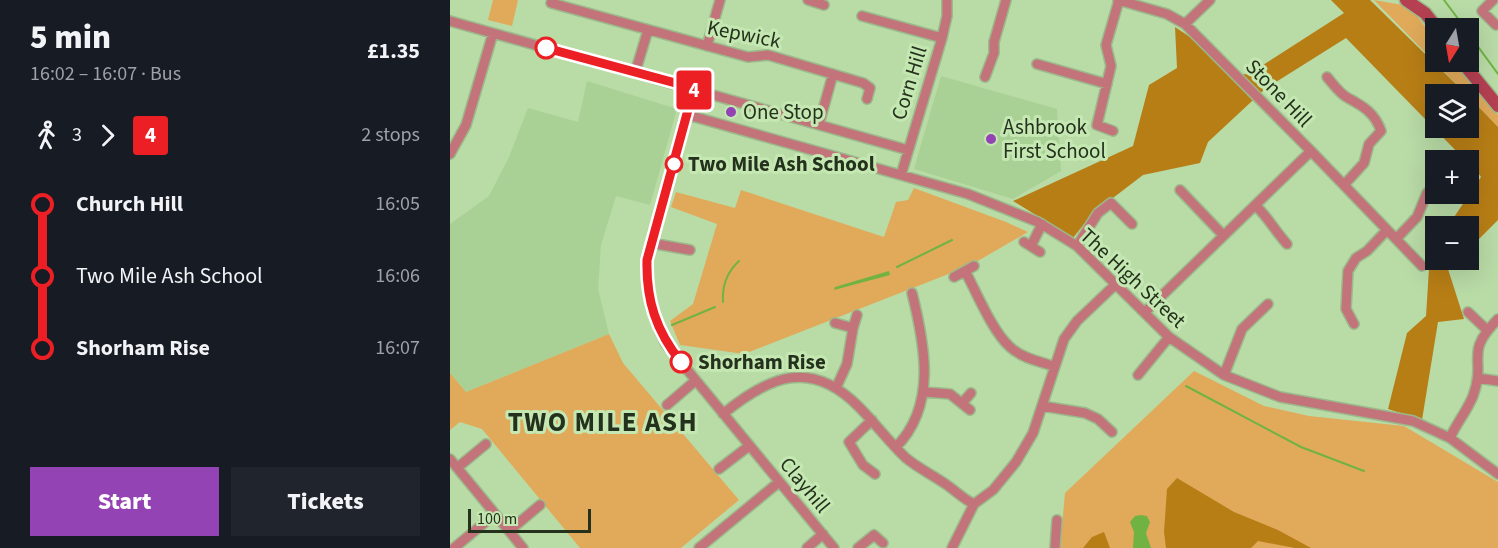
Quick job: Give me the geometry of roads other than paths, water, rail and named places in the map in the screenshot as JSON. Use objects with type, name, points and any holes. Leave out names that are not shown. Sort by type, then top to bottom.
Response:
[{"type":"street","points":[[707,46],[720,0]]},
{"type":"street","points":[[808,0],[824,5]]},
{"type":"street","name":"Corn Hill","points":[[901,175],[942,38],[947,16],[947,0]]},
{"type":"street","points":[[985,77],[994,53],[994,42],[1006,0]]},
{"type":"street","points":[[1113,131],[1093,126],[1111,66],[1106,45],[1118,0]]},
{"type":"street","name":"Stone Hill","points":[[1118,0],[1167,14],[1185,24],[1311,151],[1145,312]]},
{"type":"street","points":[[1185,24],[1210,0]]},
{"type":"street","points":[[1406,0],[1424,6]]},
{"type":"street","points":[[1492,0],[1479,7],[1497,25]]},
{"type":"street","name":"Kepwick","points":[[551,3],[748,57],[768,55],[833,74],[870,88],[867,99]]},
{"type":"street","points":[[862,16],[942,38]]},
{"type":"street","points":[[450,21],[908,150]]},
{"type":"street","points":[[635,73],[648,30]]},
{"type":"street","points":[[450,154],[466,125],[493,33]]},
{"type":"street","points":[[1037,64],[1107,84]]},
{"type":"street","points":[[1470,72],[1498,106]]},
{"type":"street","points":[[819,124],[833,74]]},
{"type":"street","points":[[1328,77],[1347,98],[1359,101],[1377,120],[1381,131],[1369,144],[1364,164],[1344,185]]},
{"type":"street","points":[[688,115],[694,88]]},
{"type":"street","name":"The High Street","points":[[688,115],[969,194],[1042,224],[1077,246],[1117,283],[1169,337],[1224,375],[1280,397],[1318,406],[1413,421],[1450,438],[1498,474]]},
{"type":"street","name":"Clayhill","points":[[688,115],[651,243],[647,280],[652,312],[666,344],[834,548]]},
{"type":"street","points":[[1311,151],[1422,266]]},
{"type":"street","points":[[1180,190],[1223,235]]},
{"type":"street","points":[[1395,238],[1417,217],[1425,196]]},
{"type":"street","points":[[1077,246],[1098,213],[1111,202],[1132,224]]},
{"type":"street","points":[[1255,205],[1271,220],[1287,244]]},
{"type":"street","points":[[1040,252],[1028,244],[1042,224]]},
{"type":"street","points":[[1354,324],[1346,309],[1348,271],[1356,258],[1367,251],[1387,230]]},
{"type":"street","points":[[651,243],[690,250]]},
{"type":"street","points":[[954,277],[974,266]]},
{"type":"street","points":[[965,271],[1000,336],[1010,348],[1028,359],[1053,366]]},
{"type":"street","points":[[952,548],[974,504],[993,490],[1016,462],[1033,433],[1053,366],[1064,339],[1077,321],[1117,283]]},
{"type":"street","points":[[896,447],[915,422],[925,392],[923,316],[912,293]]},
{"type":"street","points":[[1224,375],[1242,329],[1266,311]]},
{"type":"street","points":[[1468,312],[1487,330]]},
{"type":"street","points":[[836,388],[847,364],[857,315]]},
{"type":"street","points":[[1450,438],[1472,398],[1478,378],[1476,351],[1479,339],[1498,319]]},
{"type":"street","points":[[836,323],[853,328]]},
{"type":"street","points":[[1138,375],[1169,337]]},
{"type":"street","points":[[723,414],[746,395],[767,383],[804,376],[836,388],[925,473],[974,504]]},
{"type":"street","points":[[1478,378],[1498,381]]},
{"type":"street","points":[[667,405],[695,381]]},
{"type":"street","points":[[925,392],[950,394],[963,402],[970,410]]},
{"type":"street","points":[[963,402],[971,393]]},
{"type":"street","points":[[1042,406],[1085,413],[1098,419],[1112,432]]},
{"type":"street","points":[[872,420],[849,442],[863,465],[874,474]]},
{"type":"street","points":[[457,468],[486,444]]},
{"type":"street","points":[[719,469],[748,446]]},
{"type":"street","points":[[450,459],[523,548]]},
{"type":"street","points":[[699,548],[711,544],[779,482]]},
{"type":"street","points":[[509,531],[540,505]]},
{"type":"street","points":[[454,548],[495,514]]},
{"type":"street","points":[[1055,548],[1058,520]]},
{"type":"street","points":[[858,548],[877,532],[883,543]]},
{"type":"street","points":[[807,548],[823,534]]},
{"type":"waterway","points":[[1444,0],[1458,18]]},
{"type":"waterway","points":[[1479,48],[1498,74]]},
{"type":"waterway","points":[[897,267],[952,240]]},
{"type":"waterway","points":[[723,302],[726,280],[739,261]]},
{"type":"waterway","points":[[672,325],[715,307]]},
{"type":"waterway","points":[[1186,386],[1301,447],[1364,471]]},
{"type":"place","name":"One Stop","points":[[731,112]]},
{"type":"place","name":"Ashbrook First School","points":[[991,139]]},
{"type":"place","name":"Two Mile Ash School","points":[[674,164]]},
{"type":"place","name":"Shorham Rise","points":[[681,362]]},
{"type":"district","name":"TWO MILE ASH","points":[[603,422]]}]
